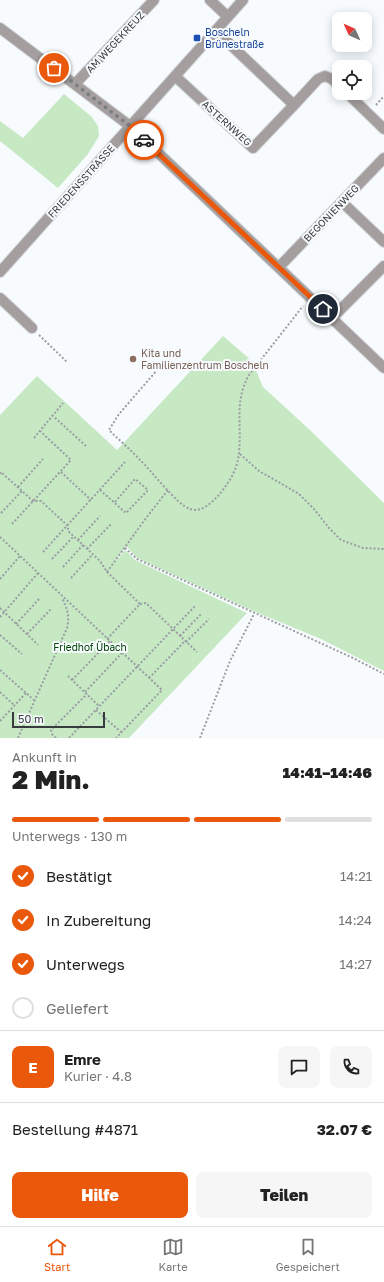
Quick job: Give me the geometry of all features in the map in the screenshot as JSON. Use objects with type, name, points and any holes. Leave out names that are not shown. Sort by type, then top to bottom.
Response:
[{"type":"street","name":"AM WEGEKREUZ","points":[[75,84],[154,0]]},
{"type":"street","points":[[210,0],[228,17]]},
{"type":"street","name":"FRIEDENSSTRASSE","points":[[0,272],[243,0]]},
{"type":"street","points":[[0,28],[130,126],[384,367]]},
{"type":"street","points":[[216,31],[294,105],[318,79],[325,76],[332,79]]},
{"type":"street","name":"ASTERNWEG","points":[[175,76],[253,148],[294,105]]},
{"type":"street","points":[[354,100],[384,129]]},
{"type":"street","name":"BEGONIENWEG","points":[[279,267],[384,160]]},
{"type":"street","points":[[342,202],[384,242]]},
{"type":"street","points":[[332,318],[384,266]]},
{"type":"street","points":[[0,298],[32,328]]},
{"type":"path","points":[[158,369],[119,414],[109,430],[140,459],[180,502],[190,509],[202,509],[211,503],[232,478],[237,465],[239,454],[239,416],[243,385],[249,375],[310,297]]},
{"type":"path","points":[[32,328],[67,362]]},
{"type":"path","points":[[34,438],[63,403]]},
{"type":"path","points":[[52,415],[86,446]]},
{"type":"path","points":[[12,524],[71,460],[40,431]]},
{"type":"path","points":[[239,454],[258,471],[299,494],[314,509],[329,528],[342,540],[363,548],[384,549]]},
{"type":"path","points":[[18,487],[43,459]]},
{"type":"path","points":[[43,552],[126,462]]},
{"type":"path","points":[[0,474],[1,472],[34,500],[41,501],[68,526],[68,531],[100,561],[107,572],[140,604]]},
{"type":"path","points":[[61,472],[92,500]]},
{"type":"path","points":[[100,490],[114,503],[126,514],[148,490],[135,479],[114,503]]},
{"type":"path","points":[[107,572],[168,490]]},
{"type":"path","points":[[2,513],[22,491]]},
{"type":"path","points":[[78,540],[100,516]]},
{"type":"path","points":[[87,549],[112,522]]},
{"type":"path","points":[[52,560],[74,536]]},
{"type":"path","points":[[0,537],[162,690],[116,738]]},
{"type":"path","points":[[63,567],[83,545]]},
{"type":"path","points":[[125,548],[137,559],[254,614],[321,643],[384,674]]},
{"type":"path","points":[[71,578],[93,554]]},
{"type":"path","points":[[0,579],[20,556]]},
{"type":"path","points":[[0,617],[38,573]]},
{"type":"path","points":[[18,738],[69,621],[68,613],[61,595]]},
{"type":"path","points":[[16,624],[40,598]]},
{"type":"path","points":[[107,638],[140,604],[146,603],[197,652]]},
{"type":"path","points":[[69,738],[196,605]]},
{"type":"path","points":[[0,608],[38,645]]},
{"type":"path","points":[[27,634],[51,610]]},
{"type":"path","points":[[180,636],[202,613]]},
{"type":"path","points":[[200,738],[230,662],[254,614]]},
{"type":"path","points":[[149,678],[209,619]]},
{"type":"path","points":[[0,635],[22,654]]},
{"type":"path","points":[[72,680],[110,641]]},
{"type":"path","points":[[56,738],[52,734],[51,730],[122,653]]},
{"type":"path","points":[[0,670],[35,701]]},
{"type":"path","points":[[68,676],[99,706]]},
{"type":"path","points":[[0,692],[14,706]]},
{"type":"path","points":[[0,721],[26,693]]},
{"type":"path","points":[[96,710],[121,732]]},
{"type":"path","points":[[0,713],[4,717]]},
{"type":"green space","points":[[64,94],[92,117],[98,126],[99,136],[88,154],[58,188],[0,141],[0,121],[23,138]]},
{"type":"green space","name":"Friedhof Übach","points":[[223,336],[252,361],[263,387],[311,431],[384,503],[384,671],[321,639],[251,610],[137,558],[126,546],[116,560],[125,550],[135,560],[247,613],[129,738],[0,738],[0,415],[37,376],[117,450]]},
{"type":"way so far","points":[[54,68],[130,126],[144,140]]},
{"type":"place","name":"Boscheln Brünestraße","points":[[197,38]]},
{"type":"place","name":"Kita und Familienzentrum Boscheln","points":[[133,359]]},
{"type":"route","points":[[144,140],[323,309]]}]
